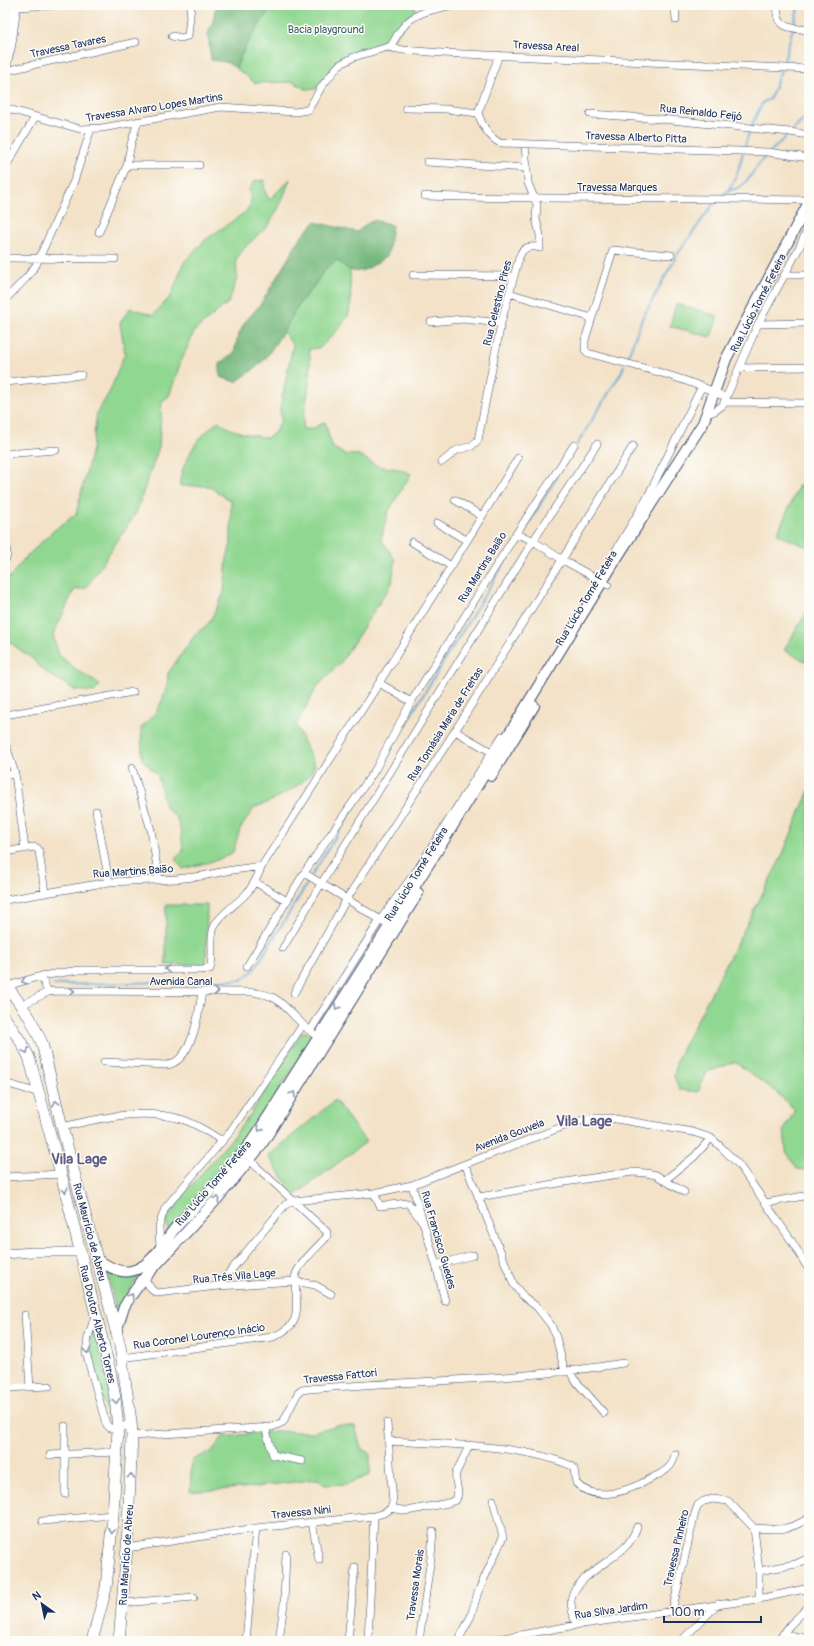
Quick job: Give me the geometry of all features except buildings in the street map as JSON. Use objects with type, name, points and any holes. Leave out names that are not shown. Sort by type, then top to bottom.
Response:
[{"type":"main road","points":[[5,64],[10,44],[15,6]]},
{"type":"main road","name":"Rua Lúcio Tomé Feteira","points":[[116,1332],[124,1307],[144,1278],[207,1210],[246,1157],[257,1134],[444,840],[603,582],[703,423],[711,413],[720,396],[719,380],[726,359],[809,201]]},
{"type":"main road","name":"Rua Maurício de Abreu","points":[[6,985],[22,1005],[42,1044],[122,1358],[132,1436],[127,1548],[119,1641]]},
{"type":"main road","name":"Rua Doutor Alberto Torres","points":[[5,1018],[27,1053],[39,1093],[81,1252],[115,1398],[118,1429],[114,1516],[106,1588],[92,1641]]},
{"type":"main road","name":"Rua Lúcio Tomé Feteira","points":[[97,1260],[113,1269],[128,1272],[138,1269],[160,1249],[175,1229],[246,1157]]},
{"type":"street","points":[[15,6],[57,5]]},
{"type":"street","points":[[172,36],[181,38],[188,36],[191,5]]},
{"type":"street","points":[[390,47],[404,25],[411,19],[417,15],[452,5]]},
{"type":"street","points":[[675,5],[676,20]]},
{"type":"street","points":[[778,5],[778,19],[784,26],[809,30]]},
{"type":"street","name":"Travessa Tavares","points":[[5,71],[136,42]]},
{"type":"street","name":"Travessa Areal","points":[[308,110],[322,86],[339,66],[366,52],[390,47],[442,53],[809,69]]},
{"type":"street","points":[[406,108],[446,109],[478,113],[499,55]]},
{"type":"street","name":"Travessa Alvaro Lopes Martins","points":[[5,108],[80,129],[91,129],[221,107],[295,112],[308,110]]},
{"type":"street","name":"Travessa Alberto Pitta","points":[[478,113],[480,120],[495,140],[500,143],[768,152],[809,158]]},
{"type":"street","name":"Rua Reinaldo Feijó","points":[[590,114],[661,119],[809,135]]},
{"type":"street","points":[[5,168],[35,117]]},
{"type":"street","points":[[99,232],[127,166],[131,144],[138,121]]},
{"type":"street","points":[[5,300],[27,277],[39,258],[74,181],[91,129]]},
{"type":"street","name":"Rua Celestino Pires","points":[[442,462],[457,450],[472,446],[478,440],[501,323],[521,252],[532,246],[540,248],[540,235],[536,218],[537,205],[528,183],[525,145]]},
{"type":"street","points":[[427,162],[526,168]]},
{"type":"street","points":[[127,166],[199,165]]},
{"type":"street","name":"Travessa Marques","points":[[425,196],[535,198],[729,198],[809,201]]},
{"type":"street","points":[[797,225],[809,226]]},
{"type":"street","name":"Rua Lúcio Tomé Feteira","points":[[720,396],[739,368],[758,324],[785,275],[809,226]]},
{"type":"street","points":[[671,255],[613,250],[585,340],[585,350],[588,353],[661,372],[702,386],[720,396],[809,404]]},
{"type":"street","points":[[5,258],[115,259]]},
{"type":"street","points":[[413,275],[514,276]]},
{"type":"street","points":[[785,275],[809,275]]},
{"type":"street","points":[[509,293],[592,318]]},
{"type":"street","points":[[431,322],[463,319],[501,323]]},
{"type":"street","points":[[758,324],[809,323]]},
{"type":"street","points":[[739,368],[809,367]]},
{"type":"street","points":[[5,382],[81,376]]},
{"type":"street","points":[[518,534],[603,582],[646,500],[702,386]]},
{"type":"street","points":[[283,948],[319,883],[531,540],[597,444]]},
{"type":"street","name":"Rua Martins Baião","points":[[247,966],[287,901],[307,875],[375,770],[411,702],[574,445]]},
{"type":"street","name":"Rua Tomásia Maria de Freitas","points":[[294,993],[346,900],[455,731],[561,559],[633,446]]},
{"type":"street","points":[[5,454],[56,450]]},
{"type":"street","points":[[287,901],[255,882],[262,866],[379,683],[518,458]]},
{"type":"street","points":[[455,500],[482,516]]},
{"type":"street","points":[[437,523],[466,540]]},
{"type":"street","points":[[5,532],[7,556],[5,561]]},
{"type":"street","points":[[412,542],[451,566]]},
{"type":"street","points":[[379,683],[411,702]]},
{"type":"street","points":[[5,716],[132,692]]},
{"type":"street","points":[[455,731],[497,755]]},
{"type":"street","points":[[7,748],[15,774],[25,849]]},
{"type":"street","points":[[132,768],[151,830],[159,880]]},
{"type":"street","points":[[5,775],[15,774]]},
{"type":"street","points":[[96,811],[109,882]]},
{"type":"street","points":[[5,852],[33,847],[37,848],[39,851],[45,893]]},
{"type":"street","name":"Rua Martins Baião","points":[[5,900],[109,882],[159,880],[202,876],[262,866]]},
{"type":"street","points":[[307,875],[389,925]]},
{"type":"street","name":"Avenida Canal","points":[[6,985],[41,976],[79,970],[206,970],[211,966],[212,935],[216,924],[224,914],[247,893],[255,882]]},
{"type":"street","points":[[41,976],[48,992]]},
{"type":"street","name":"Avenida Canal","points":[[22,1005],[48,992],[253,992],[274,998],[302,1026],[318,1037]]},
{"type":"street","points":[[104,1062],[166,1065],[173,1064],[178,1061],[183,1056],[194,1032],[200,1012],[202,992]]},
{"type":"street","points":[[160,1249],[159,1226],[166,1208],[222,1141],[252,1100],[302,1026]]},
{"type":"street","points":[[5,1083],[39,1093]]},
{"type":"street","points":[[62,1127],[91,1120],[149,1114],[182,1119],[222,1141]]},
{"type":"street","name":"Avenida Gouveia","points":[[293,1201],[374,1193],[412,1185],[575,1122],[595,1118],[610,1118],[681,1130],[711,1138],[739,1165],[805,1256],[809,1270]]},
{"type":"street","points":[[664,1180],[694,1157],[711,1138]]},
{"type":"street","points":[[218,1286],[285,1205],[293,1201],[246,1157]]},
{"type":"street","points":[[464,1164],[514,1285],[524,1297],[537,1307],[551,1325],[568,1371],[604,1413]]},
{"type":"street","points":[[479,1198],[620,1173],[646,1172],[656,1175],[684,1192]]},
{"type":"street","points":[[5,1177],[61,1174]]},
{"type":"street","name":"Rua Francisco Guedes","points":[[412,1185],[424,1222],[445,1301]]},
{"type":"street","points":[[374,1193],[380,1206],[408,1203],[424,1222]]},
{"type":"street","points":[[766,1203],[809,1195]]},
{"type":"street","name":"Rua Coronel Lourenço Inácio","points":[[122,1358],[273,1337],[288,1330],[295,1319],[297,1309],[295,1281],[296,1272],[327,1236],[327,1232],[293,1201]]},
{"type":"street","points":[[5,1254],[33,1252],[81,1252]]},
{"type":"street","points":[[436,1265],[473,1255]]},
{"type":"street","name":"Rua Três Vila Lage","points":[[144,1278],[152,1290],[158,1293],[218,1286],[295,1281],[314,1285],[331,1294]]},
{"type":"street","points":[[96,1314],[88,1338],[86,1353],[106,1424],[110,1428],[118,1429],[124,1428],[131,1421]]},
{"type":"street","points":[[25,1315],[30,1387]]},
{"type":"street","name":"Travessa Fattori","points":[[132,1436],[272,1427],[283,1422],[295,1396],[302,1390],[381,1383],[445,1381],[568,1371],[623,1363]]},
{"type":"street","points":[[5,1388],[49,1386]]},
{"type":"street","points":[[387,1423],[392,1502],[391,1508],[407,1511],[456,1500],[458,1492],[455,1478],[456,1473],[469,1446]]},
{"type":"street","points":[[66,1426],[66,1494]]},
{"type":"street","points":[[265,1427],[273,1454],[302,1461]]},
{"type":"street","points":[[388,1441],[469,1446],[537,1455],[568,1464],[574,1469],[575,1480],[580,1487],[595,1493],[619,1492],[646,1482],[669,1468],[675,1454]]},
{"type":"street","points":[[50,1455],[116,1452]]},
{"type":"street","name":"Travessa Pinheiro","points":[[672,1612],[698,1505],[704,1501],[713,1499],[728,1501],[754,1528]]},
{"type":"street","points":[[458,1641],[471,1616],[478,1592],[503,1537],[493,1500]]},
{"type":"street","name":"Travessa Nini","points":[[127,1548],[256,1528],[374,1516],[385,1513],[391,1508]]},
{"type":"street","points":[[42,1520],[114,1516]]},
{"type":"street","points":[[368,1641],[374,1516]]},
{"type":"street","points":[[759,1599],[754,1528],[780,1530],[796,1525],[809,1518]]},
{"type":"street","points":[[312,1522],[319,1560]]},
{"type":"street","points":[[576,1625],[571,1601],[572,1595],[587,1576],[624,1549],[637,1527]]},
{"type":"street","points":[[246,1641],[256,1528]]},
{"type":"street","name":"Travessa Morais","points":[[419,1641],[431,1557],[433,1531]]},
{"type":"street","points":[[278,1641],[284,1603],[286,1554]]},
{"type":"street","points":[[758,1572],[796,1564],[809,1558]]},
{"type":"street","points":[[348,1641],[355,1567]]},
{"type":"street","name":"Rua Silva Jardim","points":[[486,1641],[576,1625],[759,1599],[809,1588]]},
{"type":"street","points":[[123,1603],[194,1597]]},
{"type":"street","points":[[681,1641],[718,1604]]},
{"type":"street","points":[[778,1641],[782,1634],[809,1606]]},
{"type":"street","points":[[782,1634],[809,1639]]},
{"type":"green space","points":[[221,5],[272,5],[245,47],[236,68],[226,62],[211,60],[208,34],[213,21],[215,9]]},
{"type":"green space","name":"Bacia playground","points":[[272,5],[415,5],[415,13],[387,47],[373,47],[352,54],[330,69],[316,89],[305,89],[294,82],[255,83],[236,68],[245,47]]},
{"type":"green space","points":[[290,179],[281,203],[269,225],[247,245],[236,259],[237,278],[229,302],[195,330],[180,364],[169,396],[162,401],[159,447],[136,513],[86,588],[74,590],[53,635],[59,655],[76,669],[100,685],[94,692],[74,690],[45,672],[30,657],[5,639],[5,583],[24,559],[53,531],[76,514],[92,449],[97,413],[110,391],[125,353],[120,323],[130,308],[153,315],[171,296],[184,262],[205,240],[247,211],[251,202],[249,190],[254,181],[265,180],[264,189],[269,200]]},
{"type":"green space","points":[[375,220],[392,225],[388,255],[370,267],[360,271],[348,269],[337,260],[327,267],[311,290],[300,302],[283,332],[265,359],[236,382],[220,377],[220,363],[234,353],[238,336],[245,322],[260,305],[301,237],[315,222],[357,232],[369,222]]},
{"type":"green space","points":[[337,260],[350,270],[351,304],[348,316],[335,333],[320,348],[309,349],[310,379],[303,429],[312,429],[325,422],[332,447],[344,454],[359,455],[377,466],[399,469],[411,474],[388,512],[381,539],[395,560],[392,583],[341,662],[317,687],[296,725],[315,765],[307,778],[282,795],[255,807],[240,829],[233,852],[217,860],[183,869],[175,859],[183,851],[181,832],[176,817],[165,807],[158,776],[142,759],[141,728],[156,712],[162,701],[167,685],[168,673],[195,635],[209,623],[224,593],[227,558],[231,544],[231,501],[208,486],[180,486],[181,475],[188,457],[197,442],[218,421],[235,431],[247,434],[267,438],[274,433],[281,421],[280,408],[293,345],[283,332],[300,302],[311,290],[327,267]]},
{"type":"green space","points":[[676,304],[718,316],[711,337],[670,326]]},
{"type":"green space","points":[[799,485],[809,490],[809,548],[777,534]]},
{"type":"green space","points":[[809,608],[809,663],[784,650]]},
{"type":"green space","points":[[809,790],[809,1170],[797,1169],[786,1151],[784,1130],[795,1110],[775,1091],[735,1062],[707,1072],[698,1092],[680,1090],[674,1077],[677,1059],[782,856]]},
{"type":"green space","points":[[166,905],[207,905],[206,964],[166,965]]},
{"type":"green space","points":[[302,1032],[314,1036],[239,1153],[168,1233],[166,1221],[171,1209],[250,1115]]},
{"type":"green space","points":[[335,1100],[366,1142],[295,1195],[268,1156]]},
{"type":"green space","points":[[107,1272],[131,1278],[140,1276],[130,1289],[117,1314]]},
{"type":"green space","points":[[95,1332],[97,1334],[110,1397],[111,1419],[109,1421],[89,1352],[92,1334]]},
{"type":"green space","points":[[338,1425],[355,1426],[361,1448],[370,1453],[370,1475],[347,1484],[324,1485],[318,1479],[255,1487],[190,1492],[192,1460],[211,1452],[223,1437],[275,1431],[313,1432]]},
{"type":"waterway","points":[[783,65],[799,5]]},
{"type":"waterway","points":[[729,189],[737,173],[755,118],[763,102],[770,99],[781,70]]},
{"type":"waterway","points":[[793,130],[809,114]]},
{"type":"waterway","points":[[771,151],[790,133]]},
{"type":"waterway","points":[[719,197],[725,192],[741,186],[768,154]]},
{"type":"waterway","points":[[626,361],[642,319],[677,255],[716,200]]},
{"type":"waterway","points":[[576,446],[624,366]]},
{"type":"waterway","points":[[390,749],[557,477]]},
{"type":"waterway","points":[[312,875],[360,797]]},
{"type":"waterway","points":[[53,985],[241,980],[254,970],[310,879]]},
{"type":"waterway","points":[[5,1004],[11,1001]]},
{"type":"district","name":"Vila Lage","points":[[584,1121]]},
{"type":"district","name":"Vila Lage","points":[[79,1159]]}]
